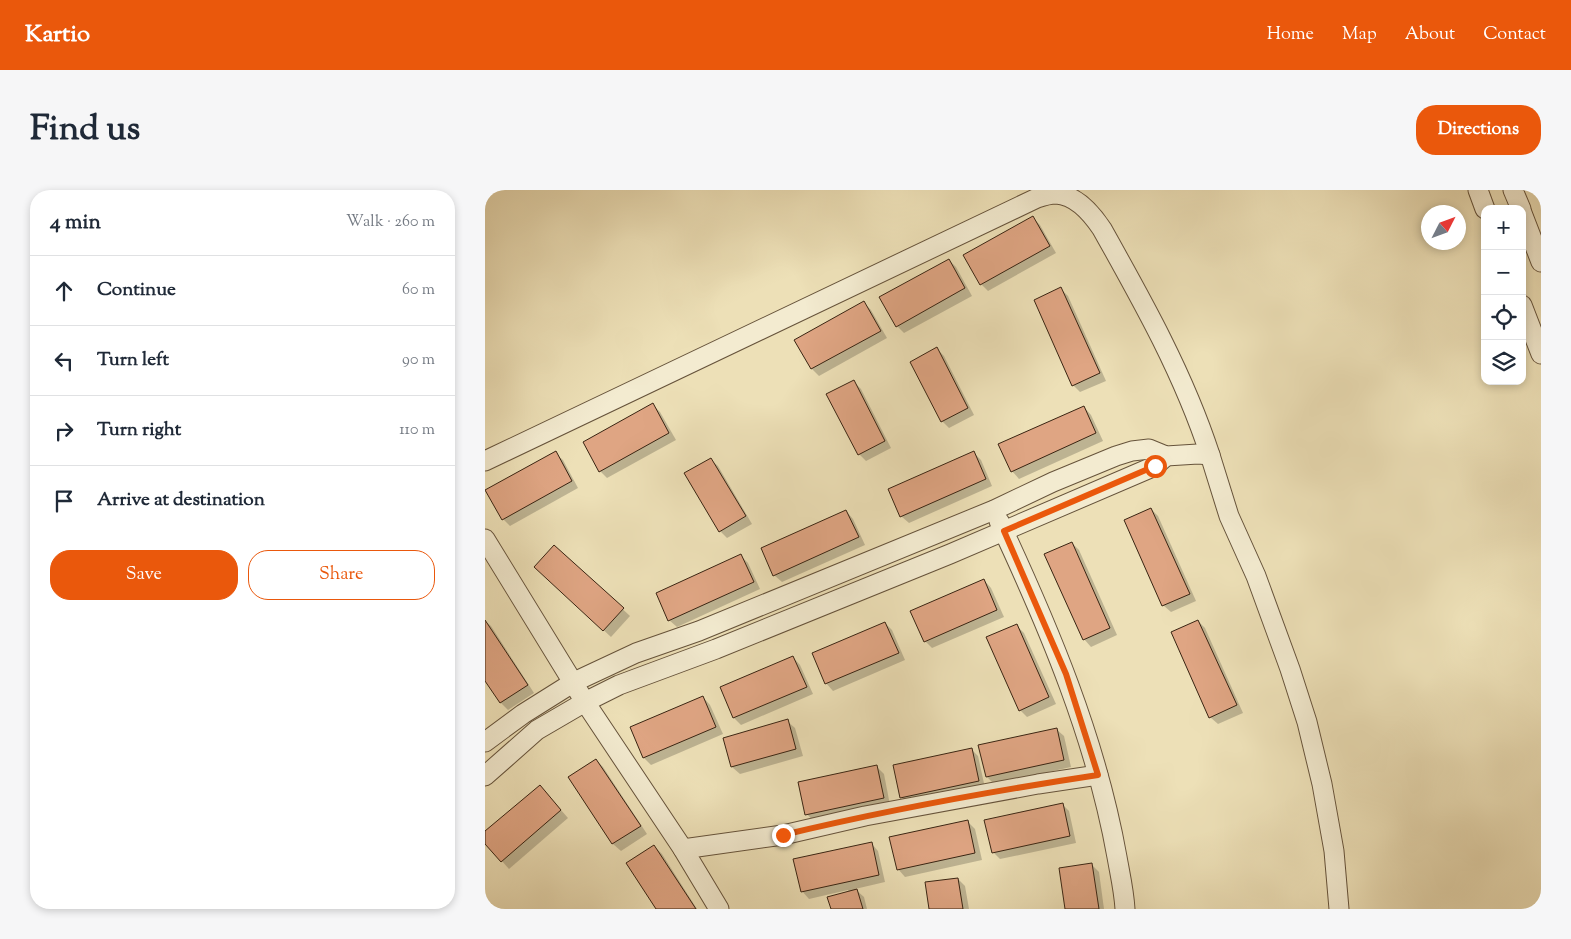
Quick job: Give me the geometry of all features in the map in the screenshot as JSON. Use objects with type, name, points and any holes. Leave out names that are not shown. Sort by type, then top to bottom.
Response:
[{"type":"street","points":[[1478,190],[1484,205]]},
{"type":"street","points":[[1513,190],[1519,205]]},
{"type":"street","points":[[485,461],[1037,198],[1059,194],[1084,206],[1093,214],[1102,229],[1178,371],[1198,417],[1229,516],[1256,576],[1290,669],[1307,722],[1321,784],[1334,851],[1339,909]]},
{"type":"street","points":[[1526,223],[1541,262]]},
{"type":"street","points":[[1526,315],[1541,354]]},
{"type":"street","points":[[485,742],[523,714],[574,682],[636,653],[699,631],[994,510],[1053,482],[1132,451],[1149,450],[1166,456],[1210,455]]},
{"type":"street","points":[[485,776],[537,730],[585,702],[619,686],[716,649],[1004,531],[1155,466],[1166,456]]},
{"type":"street","points":[[994,510],[1066,674],[1110,818],[1125,909]]},
{"type":"street","points":[[485,539],[585,702],[683,849],[719,909]]},
{"type":"street","points":[[683,849],[783,835],[865,816],[1038,784],[1098,775]]},
{"type":"building","points":[[1033,216],[1050,246],[980,285],[963,255]]},
{"type":"building","points":[[949,259],[965,288],[896,327],[879,297]]},
{"type":"building","points":[[1061,287],[1100,373],[1072,386],[1034,300]]},
{"type":"building","points":[[864,301],[881,331],[811,369],[794,340]]},
{"type":"building","points":[[937,347],[968,408],[941,422],[910,362]]},
{"type":"building","points":[[854,380],[885,441],[858,455],[826,394]]},
{"type":"building","points":[[653,403],[669,433],[599,472],[583,442]]},
{"type":"building","points":[[1084,406],[1096,433],[1011,472],[998,444]]},
{"type":"building","points":[[556,451],[572,481],[502,520],[485,490]]},
{"type":"building","points":[[974,451],[986,479],[900,517],[888,489]]},
{"type":"building","points":[[711,458],[746,516],[719,532],[684,473]]},
{"type":"building","points":[[1151,508],[1190,594],[1162,606],[1124,520]]},
{"type":"building","points":[[846,510],[859,537],[773,576],[761,548]]},
{"type":"building","points":[[1072,542],[1110,628],[1083,640],[1044,554]]},
{"type":"building","points":[[554,545],[624,608],[603,631],[534,567]]},
{"type":"building","points":[[741,554],[754,582],[668,621],[656,593]]},
{"type":"building","points":[[984,579],[997,610],[924,642],[910,611]]},
{"type":"building","points":[[485,620],[528,685],[500,703],[485,681]]},
{"type":"building","points":[[1198,620],[1237,705],[1209,718],[1171,632]]},
{"type":"building","points":[[885,622],[899,653],[825,684],[812,653]]},
{"type":"building","points":[[1017,624],[1049,697],[1019,711],[986,637]]},
{"type":"building","points":[[793,656],[807,687],[733,718],[720,687]]},
{"type":"building","points":[[703,696],[716,727],[643,758],[630,727]]},
{"type":"building","points":[[788,719],[796,749],[731,767],[723,738]]},
{"type":"building","points":[[1057,728],[1064,760],[986,777],[978,745]]},
{"type":"building","points":[[972,748],[979,781],[900,798],[893,765]]},
{"type":"building","points":[[596,759],[641,826],[612,844],[568,777]]},
{"type":"building","points":[[877,765],[884,798],[805,815],[798,782]]},
{"type":"building","points":[[540,785],[561,810],[501,862],[485,844],[485,831]]},
{"type":"building","points":[[1063,803],[1070,836],[992,853],[984,820]]},
{"type":"building","points":[[968,820],[975,853],[897,870],[889,837]]},
{"type":"building","points":[[872,842],[879,875],[801,892],[793,859]]},
{"type":"building","points":[[654,845],[696,909],[656,909],[626,863]]},
{"type":"building","points":[[1092,863],[1099,909],[1065,909],[1059,868]]},
{"type":"building","points":[[958,878],[963,909],[929,909],[925,882]]},
{"type":"building","points":[[857,889],[863,909],[831,909],[827,897]]},
{"type":"route","points":[[783,835],[865,816],[1038,784],[1098,775],[1066,674],[1004,531],[1155,466]]}]
